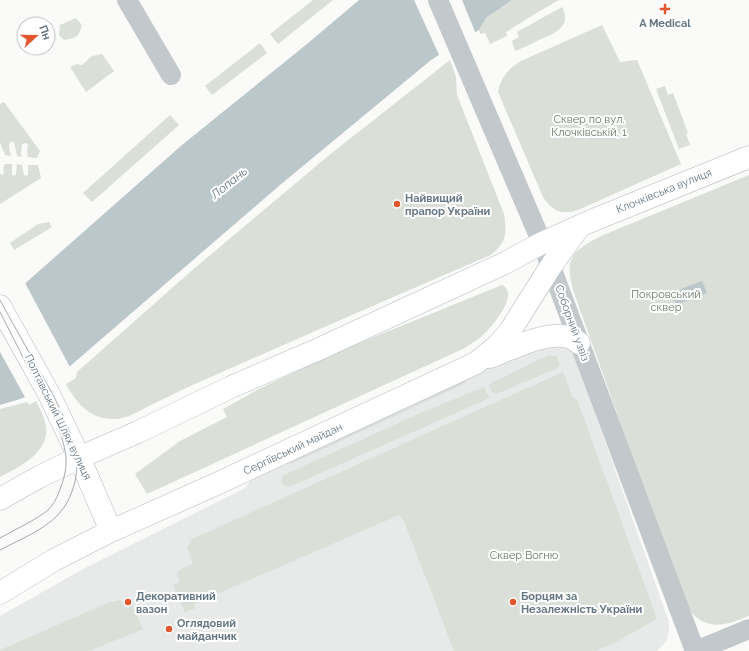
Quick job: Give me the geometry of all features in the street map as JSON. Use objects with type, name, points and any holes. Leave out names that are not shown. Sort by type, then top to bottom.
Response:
[{"type":"main road","name":"Клочківська вулиця","points":[[542,243],[579,226],[749,157]]},
{"type":"main road","points":[[551,266],[579,226]]},
{"type":"main road","points":[[0,499],[79,457],[138,432],[231,387],[319,349],[490,270],[542,243]]},
{"type":"main road","name":"Сергіївський майдан","points":[[0,593],[54,560],[111,531],[212,486],[476,363],[498,345],[510,331],[551,266]]},
{"type":"main road","name":"Полтавський Шлях вулиця","points":[[0,306],[48,394],[79,457],[111,531]]},
{"type":"main road","points":[[476,363],[518,346],[550,337],[560,336],[569,338],[579,343]]},
{"type":"street","points":[[127,0],[171,75]]},
{"type":"street","name":"Соборний узвіз","points":[[438,0],[542,243],[696,651]]},
{"type":"street","points":[[696,651],[749,629]]},
{"type":"shaded area","points":[[553,339],[573,351],[669,622],[669,631],[666,641],[657,651],[0,651],[0,616],[83,569],[245,488],[263,467]]},
{"type":"green space","points":[[313,0],[333,0],[278,44],[270,34]]},
{"type":"green space","points":[[512,0],[559,0],[506,32],[507,36],[490,44],[485,33],[480,34],[479,30],[486,18]]},
{"type":"green space","points":[[562,7],[565,14],[565,20],[560,29],[515,51],[512,41],[519,37],[517,32]]},
{"type":"green space","points":[[76,18],[82,25],[80,32],[74,38],[64,40],[59,35],[60,25]]},
{"type":"green space","name":"Сквер по вул. Клочківській, 1","points":[[602,25],[620,62],[637,60],[681,164],[578,210],[562,212],[550,206],[543,197],[498,92],[501,82],[506,74],[512,67],[521,61]]},
{"type":"green space","points":[[260,43],[267,53],[212,95],[205,86]]},
{"type":"green space","points":[[102,54],[114,71],[86,92],[70,67],[77,64],[82,65],[92,56]]},
{"type":"green space","points":[[450,60],[456,77],[457,94],[504,214],[505,237],[500,246],[491,255],[197,383],[128,416],[119,419],[106,419],[98,417],[85,409],[74,398],[66,384],[76,378],[77,372],[189,273],[328,156]]},
{"type":"green space","points":[[665,86],[668,95],[673,93],[688,133],[686,134],[690,145],[679,149],[656,89]]},
{"type":"green space","points":[[4,102],[40,151],[37,158],[28,157],[28,145],[26,143],[22,144],[22,157],[17,156],[14,142],[10,142],[9,146],[11,156],[5,155],[0,142],[0,104]]},
{"type":"green space","points":[[170,115],[179,125],[92,202],[83,193]]},
{"type":"green space","points":[[5,164],[12,164],[12,175],[14,176],[16,174],[17,164],[22,165],[24,175],[26,176],[28,174],[28,165],[38,165],[41,178],[0,204],[0,173],[2,175],[4,174],[3,168]]},
{"type":"green space","name":"Покровський сквер","points":[[749,175],[749,616],[734,622],[719,625],[705,623],[692,613],[677,582],[573,290],[570,279],[570,269],[573,256],[577,251],[601,236]]},
{"type":"green space","points":[[49,222],[52,227],[14,250],[10,243],[38,224]]},
{"type":"green space","points":[[502,285],[507,289],[508,296],[502,311],[485,333],[465,348],[147,494],[135,474],[180,441],[227,417],[223,409],[261,388],[337,352]]},
{"type":"green space","points":[[549,355],[557,357],[560,365],[556,369],[496,394],[492,392],[489,386],[491,383]]},
{"type":"green space","name":"Сквер Вогню","points":[[563,372],[571,395],[578,402],[657,619],[616,642],[596,651],[454,651],[404,521],[399,515],[194,604],[196,608],[185,612],[173,585],[180,582],[177,574],[181,569],[193,564],[187,548],[192,539]]},
{"type":"green space","points":[[464,379],[466,383],[291,464],[284,460]]},
{"type":"green space","points":[[484,387],[489,397],[483,401],[289,487],[285,486],[281,481],[284,475],[418,414]]},
{"type":"green space","points":[[36,401],[46,427],[46,436],[43,444],[38,452],[24,464],[0,477],[0,409],[27,402],[29,405]]},
{"type":"green space","points":[[121,600],[125,608],[132,605],[143,629],[89,651],[0,651],[110,602]]},
{"type":"water","name":"Лопань","points":[[359,0],[512,0],[486,18],[479,30],[431,60],[280,185],[40,392],[0,405],[0,303],[4,302],[182,145]]},
{"type":"water","points":[[702,281],[707,293],[676,305],[671,293]]},
{"type":"pier","points":[[414,0],[462,0],[476,34],[440,57]]},
{"type":"pier","points":[[24,281],[71,369],[41,394],[26,399],[0,352],[0,301]]},
{"type":"tram line","points":[[0,300],[62,413],[73,441],[77,468],[72,493],[59,514],[36,532],[0,550]]},
{"type":"tram line","points":[[0,312],[58,426],[64,444],[66,459],[65,474],[57,497],[50,508],[0,538]]},
{"type":"place","name":"A Medical","points":[[665,9]]},
{"type":"place","name":"Найвищий прапор України","points":[[397,204]]},
{"type":"place","name":"Декоративний вазон","points":[[128,602]]},
{"type":"place","name":"Борцям за Незалежність України","points":[[513,602]]},
{"type":"place","name":"Оглядовий майданчик","points":[[169,629]]}]
